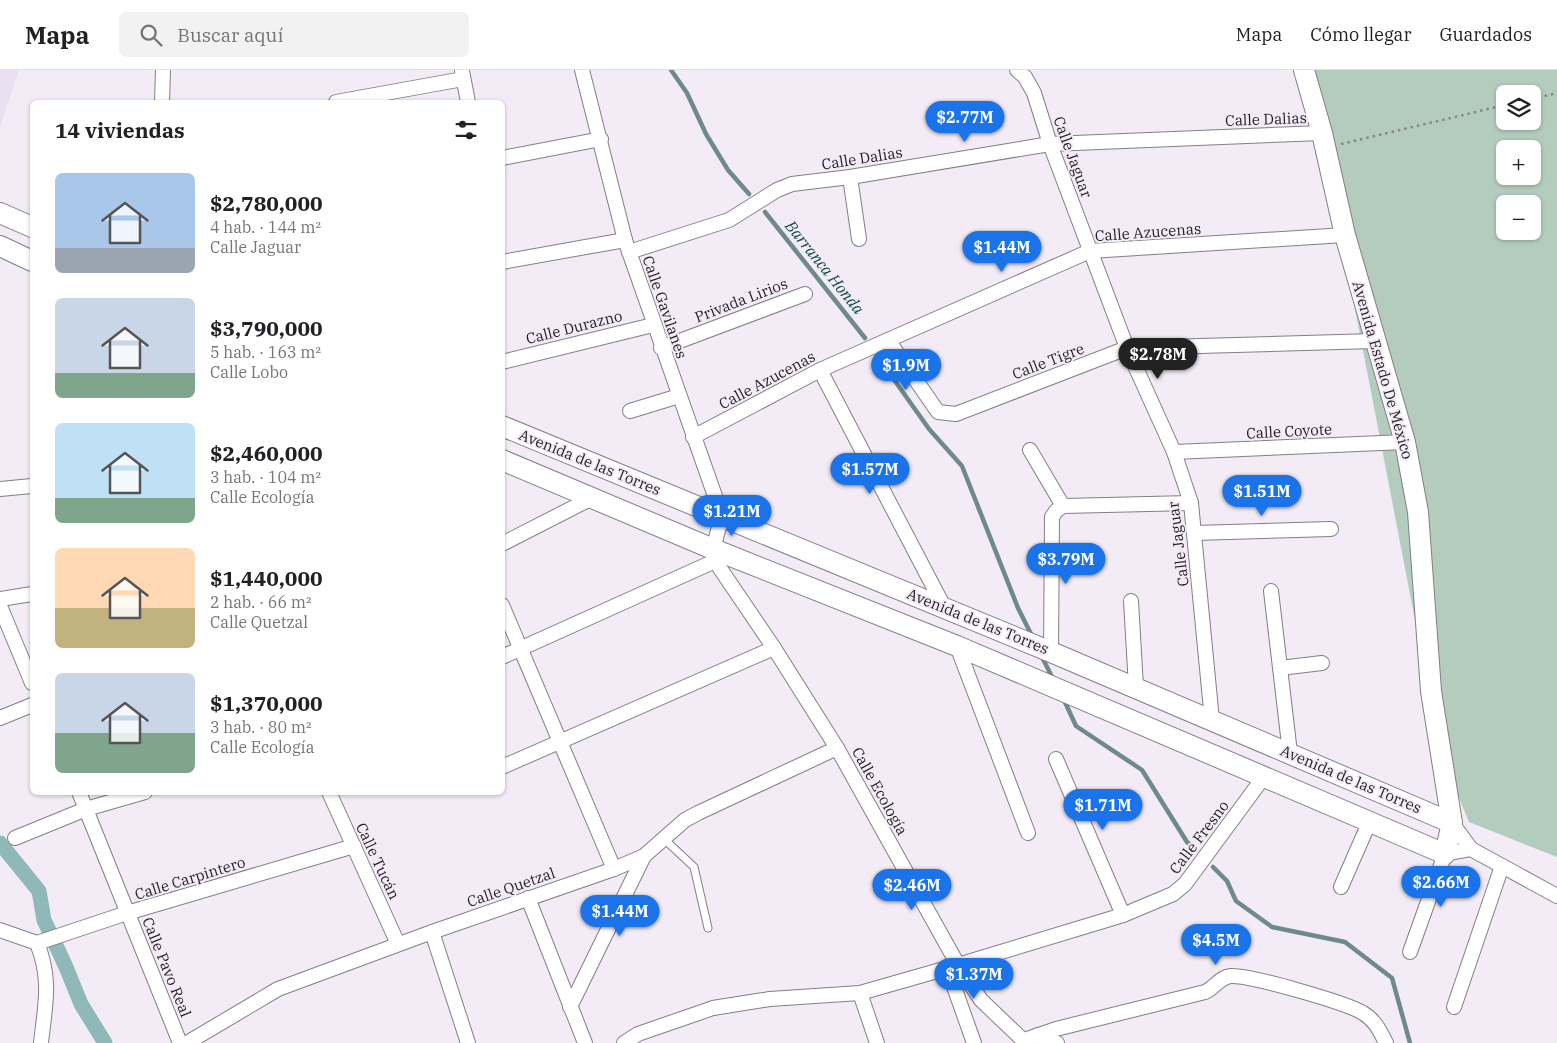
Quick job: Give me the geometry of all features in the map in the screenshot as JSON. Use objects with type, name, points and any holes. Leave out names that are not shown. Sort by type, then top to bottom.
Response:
[{"type":"main road","name":"Avenida Estado De México","points":[[1304,70],[1324,140],[1346,235],[1374,341],[1405,442],[1418,512],[1431,691],[1452,823],[1445,854]]},
{"type":"main road","points":[[0,213],[30,226]]},
{"type":"main road","points":[[0,246],[30,260]]},
{"type":"main road","name":"Avenida de las Torres","points":[[505,427],[1136,687],[1452,823]]},
{"type":"main road","name":"Avenida de las Torres","points":[[505,461],[592,498],[714,555],[957,646],[1369,823],[1407,836],[1445,854]]},
{"type":"street","points":[[162,100],[163,70]]},
{"type":"street","name":"Calle Gavilanes","points":[[582,70],[627,246],[661,348],[722,516]]},
{"type":"street","name":"Calle Jaguar","points":[[1016,70],[1025,78],[1034,93],[1050,144],[1127,348],[1174,452],[1191,503],[1212,720]]},
{"type":"street","points":[[345,100],[462,74],[468,100]]},
{"type":"street","points":[[505,157],[601,139]]},
{"type":"street","name":"Calle Dalias","points":[[505,262],[627,246],[729,220],[777,190],[792,184],[850,177],[1050,144],[1324,140]]},
{"type":"street","points":[[850,177],[860,239]]},
{"type":"street","name":"Calle Azucenas","points":[[694,437],[820,370],[1090,251],[1346,235]]},
{"type":"street","name":"Privada Lirios","points":[[661,348],[805,294]]},
{"type":"street","name":"Calle Durazno","points":[[505,361],[653,325]]},
{"type":"street","name":"Calle Tigre","points":[[888,340],[938,412],[945,414],[956,414],[1127,348],[1374,341]]},
{"type":"street","points":[[820,370],[944,607]]},
{"type":"street","points":[[630,411],[679,396]]},
{"type":"street","name":"Calle Coyote","points":[[1174,452],[1405,442]]},
{"type":"street","points":[[1030,450],[1059,508]]},
{"type":"street","points":[[0,489],[30,486]]},
{"type":"street","points":[[505,542],[592,498]]},
{"type":"street","points":[[1052,652],[1052,517],[1059,508],[1191,503]]},
{"type":"street","points":[[505,656],[714,555],[722,516]]},
{"type":"street","points":[[1194,533],[1331,529]]},
{"type":"street","name":"Calle Ecología","points":[[714,555],[837,748],[953,966],[981,1000],[1029,1040]]},
{"type":"street","points":[[1271,591],[1290,753]]},
{"type":"street","points":[[0,599],[30,594]]},
{"type":"street","points":[[1131,601],[1136,687]]},
{"type":"street","points":[[0,606],[30,678]]},
{"type":"street","points":[[505,612],[614,868]]},
{"type":"street","points":[[957,646],[1028,833]]},
{"type":"street","points":[[505,766],[774,648]]},
{"type":"street","points":[[1280,668],[1322,663]]},
{"type":"street","points":[[0,718],[30,706]]},
{"type":"street","name":"Calle Quetzal","points":[[186,1043],[278,989],[644,856],[663,838],[698,813],[837,748]]},
{"type":"street","points":[[1056,760],[1123,915]]},
{"type":"street","name":"Calle Fresno","points":[[624,1043],[712,1008],[770,999],[860,993],[1123,915],[1173,894],[1185,884],[1263,778]]},
{"type":"street","name":"Calle Pavo Real","points":[[80,795],[180,1043]]},
{"type":"street","points":[[15,838],[86,809],[135,795]]},
{"type":"street","name":"Calle Tucán","points":[[329,795],[398,944]]},
{"type":"street","points":[[1341,887],[1369,823]]},
{"type":"street","points":[[1452,823],[1471,850],[1557,896]]},
{"type":"street","name":"Calle Carpintero","points":[[37,943],[354,846]]},
{"type":"street","points":[[1410,952],[1445,854],[1471,850]]},
{"type":"street","points":[[570,1006],[644,856]]},
{"type":"street","points":[[1454,1007],[1502,866]]},
{"type":"street","points":[[528,898],[585,1043]]},
{"type":"street","points":[[0,930],[37,943],[45,962],[48,980],[41,1043]]},
{"type":"street","points":[[432,932],[468,1043]]},
{"type":"street","points":[[953,966],[974,1043]]},
{"type":"street","points":[[1029,1040],[1205,992],[1221,980],[1232,976],[1276,984],[1362,1012],[1377,1025],[1386,1043]]},
{"type":"street","points":[[860,993],[877,1043]]},
{"type":"street","points":[[1029,1040],[1057,1043]]},
{"type":"lane","points":[[663,838],[694,867],[708,928]]},
{"type":"path","points":[[1541,97],[1557,93]]},
{"type":"path","points":[[1324,140],[1496,107]]},
{"type":"shaded area","points":[[0,70],[19,70],[0,127]]},
{"type":"green space","points":[[1309,70],[1557,70],[1557,857],[1469,822],[1441,755]]},
{"type":"waterway","name":"Barranca Honda","points":[[671,70],[687,93],[706,134],[728,170],[749,194]]},
{"type":"waterway","name":"Barranca Honda","points":[[765,212],[865,338]]},
{"type":"waterway","name":"Barranca Honda","points":[[878,357],[929,429],[962,466],[1018,608],[1032,636]]},
{"type":"waterway","name":"Barranca Honda","points":[[1041,655],[1053,679]]},
{"type":"waterway","name":"Barranca Honda","points":[[1064,700],[1076,726],[1142,770],[1187,842],[1196,850]]},
{"type":"waterway","points":[[0,843],[39,891],[44,920],[81,1004],[105,1043]]},
{"type":"waterway","name":"Barranca Honda","points":[[1213,867],[1227,881],[1236,901],[1272,927],[1345,942],[1392,978],[1410,1043]]}]
